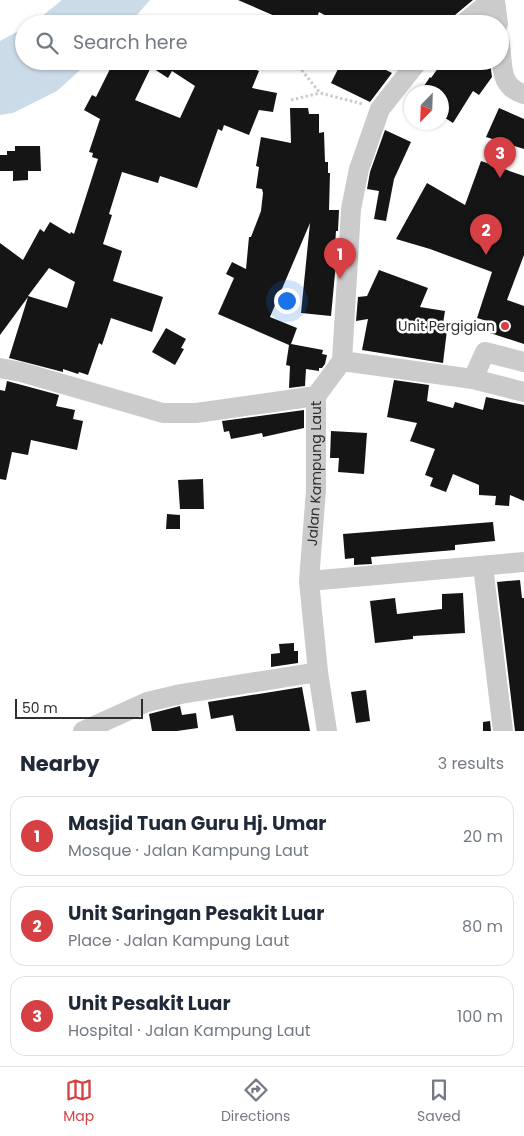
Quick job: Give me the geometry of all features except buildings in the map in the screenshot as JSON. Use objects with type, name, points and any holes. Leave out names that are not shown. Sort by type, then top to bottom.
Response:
[{"type":"street","points":[[474,15],[493,0],[496,15]]},
{"type":"street","points":[[411,70],[380,109],[359,169],[351,209],[342,361],[473,379],[524,392]]},
{"type":"street","points":[[504,70],[508,86],[524,94]]},
{"type":"street","points":[[473,379],[485,352],[524,362]]},
{"type":"street","name":"Jalan Kampung Laut","points":[[328,731],[318,672],[309,581],[316,490],[316,396],[342,361]]},
{"type":"street","points":[[0,368],[21,372],[163,413],[196,413],[316,396]]},
{"type":"street","points":[[309,581],[524,562]]},
{"type":"street","points":[[483,566],[503,731]]},
{"type":"street","points":[[83,731],[146,702],[181,694],[318,672]]},
{"type":"path","points":[[302,70],[320,93]]},
{"type":"path","points":[[291,100],[320,93],[380,109]]},
{"type":"water","points":[[62,0],[150,0],[137,15],[43,15]]},
{"type":"water","points":[[15,33],[15,70],[80,70],[57,91],[13,113],[0,115],[0,41]]},
{"type":"place","name":"Unit Pesakit Luar","points":[[500,178]]},
{"type":"place","name":"Unit Saringan Pesakit Luar","points":[[486,255]]},
{"type":"place","name":"Masjid Tuan Guru Hj. Umar","points":[[340,279]]},
{"type":"place","name":"Unit Pergigian","points":[[505,326]]}]
